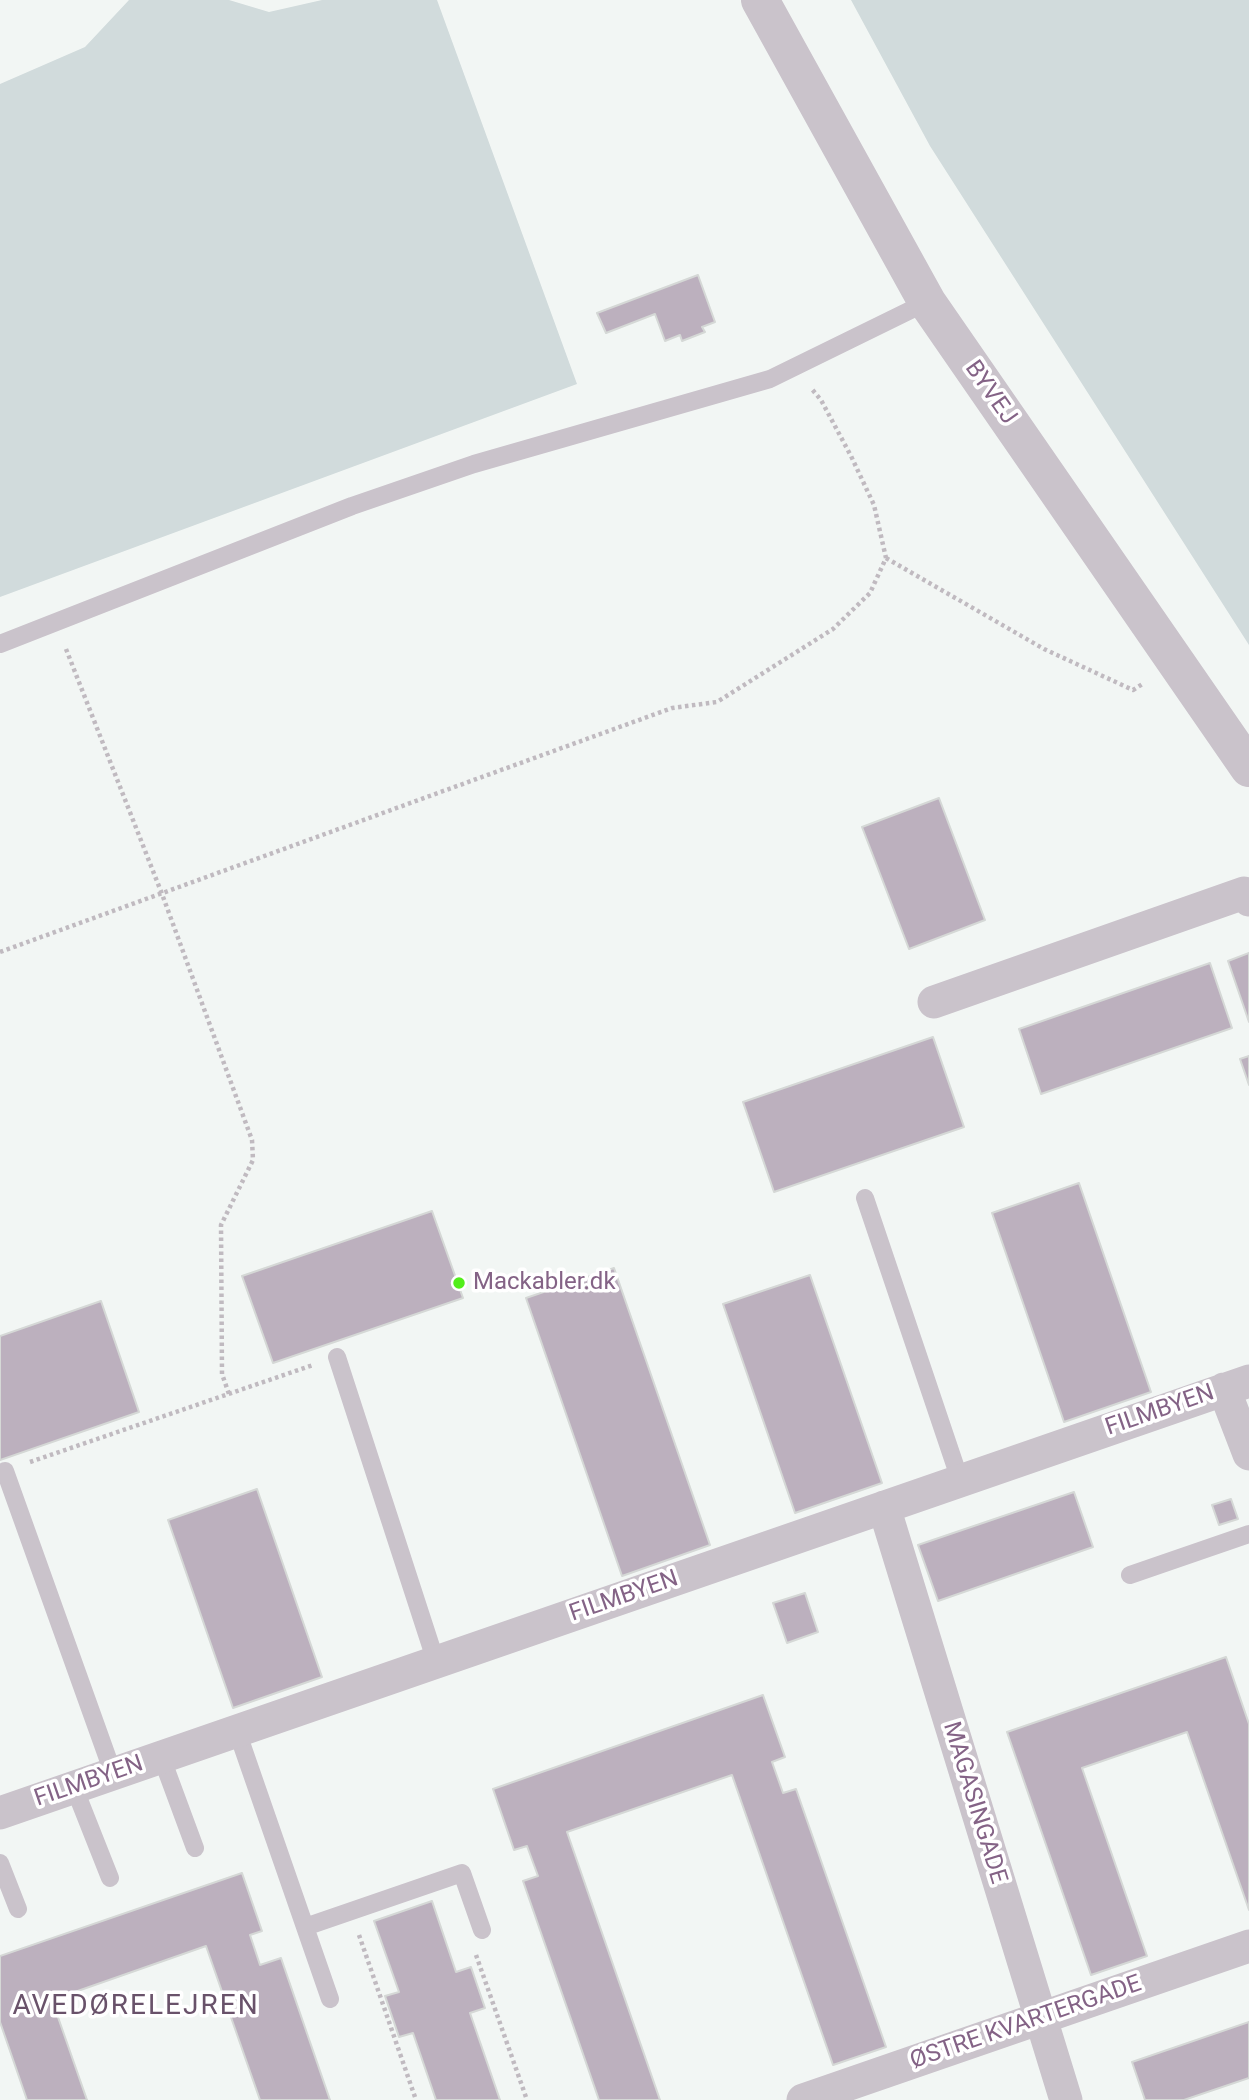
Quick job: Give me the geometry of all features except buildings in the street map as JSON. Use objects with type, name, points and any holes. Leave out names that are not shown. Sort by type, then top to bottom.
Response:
[{"type":"street","name":"BYVEJ","points":[[760,0],[927,302],[1249,768]]},
{"type":"street","points":[[934,1002],[1244,893],[1249,900]]},
{"type":"street","points":[[1236,1385],[1249,1454]]},
{"type":"street","name":"FILMBYEN","points":[[0,1813],[1236,1385]]},
{"type":"street","name":"MAGASINGADE","points":[[884,1507],[1066,2100]]},
{"type":"street","name":"ØSTRE KVARTERGADE","points":[[803,2100],[1249,1946]]},
{"type":"lane","points":[[0,643],[376,497],[474,464],[770,379],[927,302]]},
{"type":"lane","points":[[865,1198],[960,1480]]},
{"type":"lane","points":[[337,1357],[436,1662]]},
{"type":"lane","points":[[5,1471],[113,1773]]},
{"type":"lane","points":[[1130,1575],[1249,1534]]},
{"type":"lane","points":[[237,1731],[330,1999]]},
{"type":"lane","points":[[162,1756],[195,1848]]},
{"type":"lane","points":[[74,1787],[110,1878]]},
{"type":"lane","points":[[0,1863],[18,1909]]},
{"type":"lane","points":[[305,1927],[462,1873],[482,1930]]},
{"type":"path","points":[[0,953],[672,708],[717,702],[833,629],[870,593],[886,558],[874,505],[851,456],[821,400],[794,368]]},
{"type":"path","points":[[886,558],[1044,649],[1133,690],[1177,665]]},
{"type":"path","points":[[56,622],[162,894],[252,1140],[253,1160],[221,1225],[222,1374],[229,1394]]},
{"type":"path","points":[[5,1471],[337,1357]]},
{"type":"path","points":[[351,1911],[416,2100]]},
{"type":"path","points":[[482,1930],[488,1948],[475,1952],[527,2100]]},
{"type":"shaded area","points":[[129,0],[229,0],[269,12],[322,0],[437,0],[577,384],[0,597],[0,84],[85,47]]},
{"type":"shaded area","points":[[851,0],[1249,0],[1249,645],[930,146]]},
{"type":"place","name":"Mackabler.dk","points":[[459,1283]]},
{"type":"district","name":"AVEDØRELEJREN","points":[[136,2007]]}]
